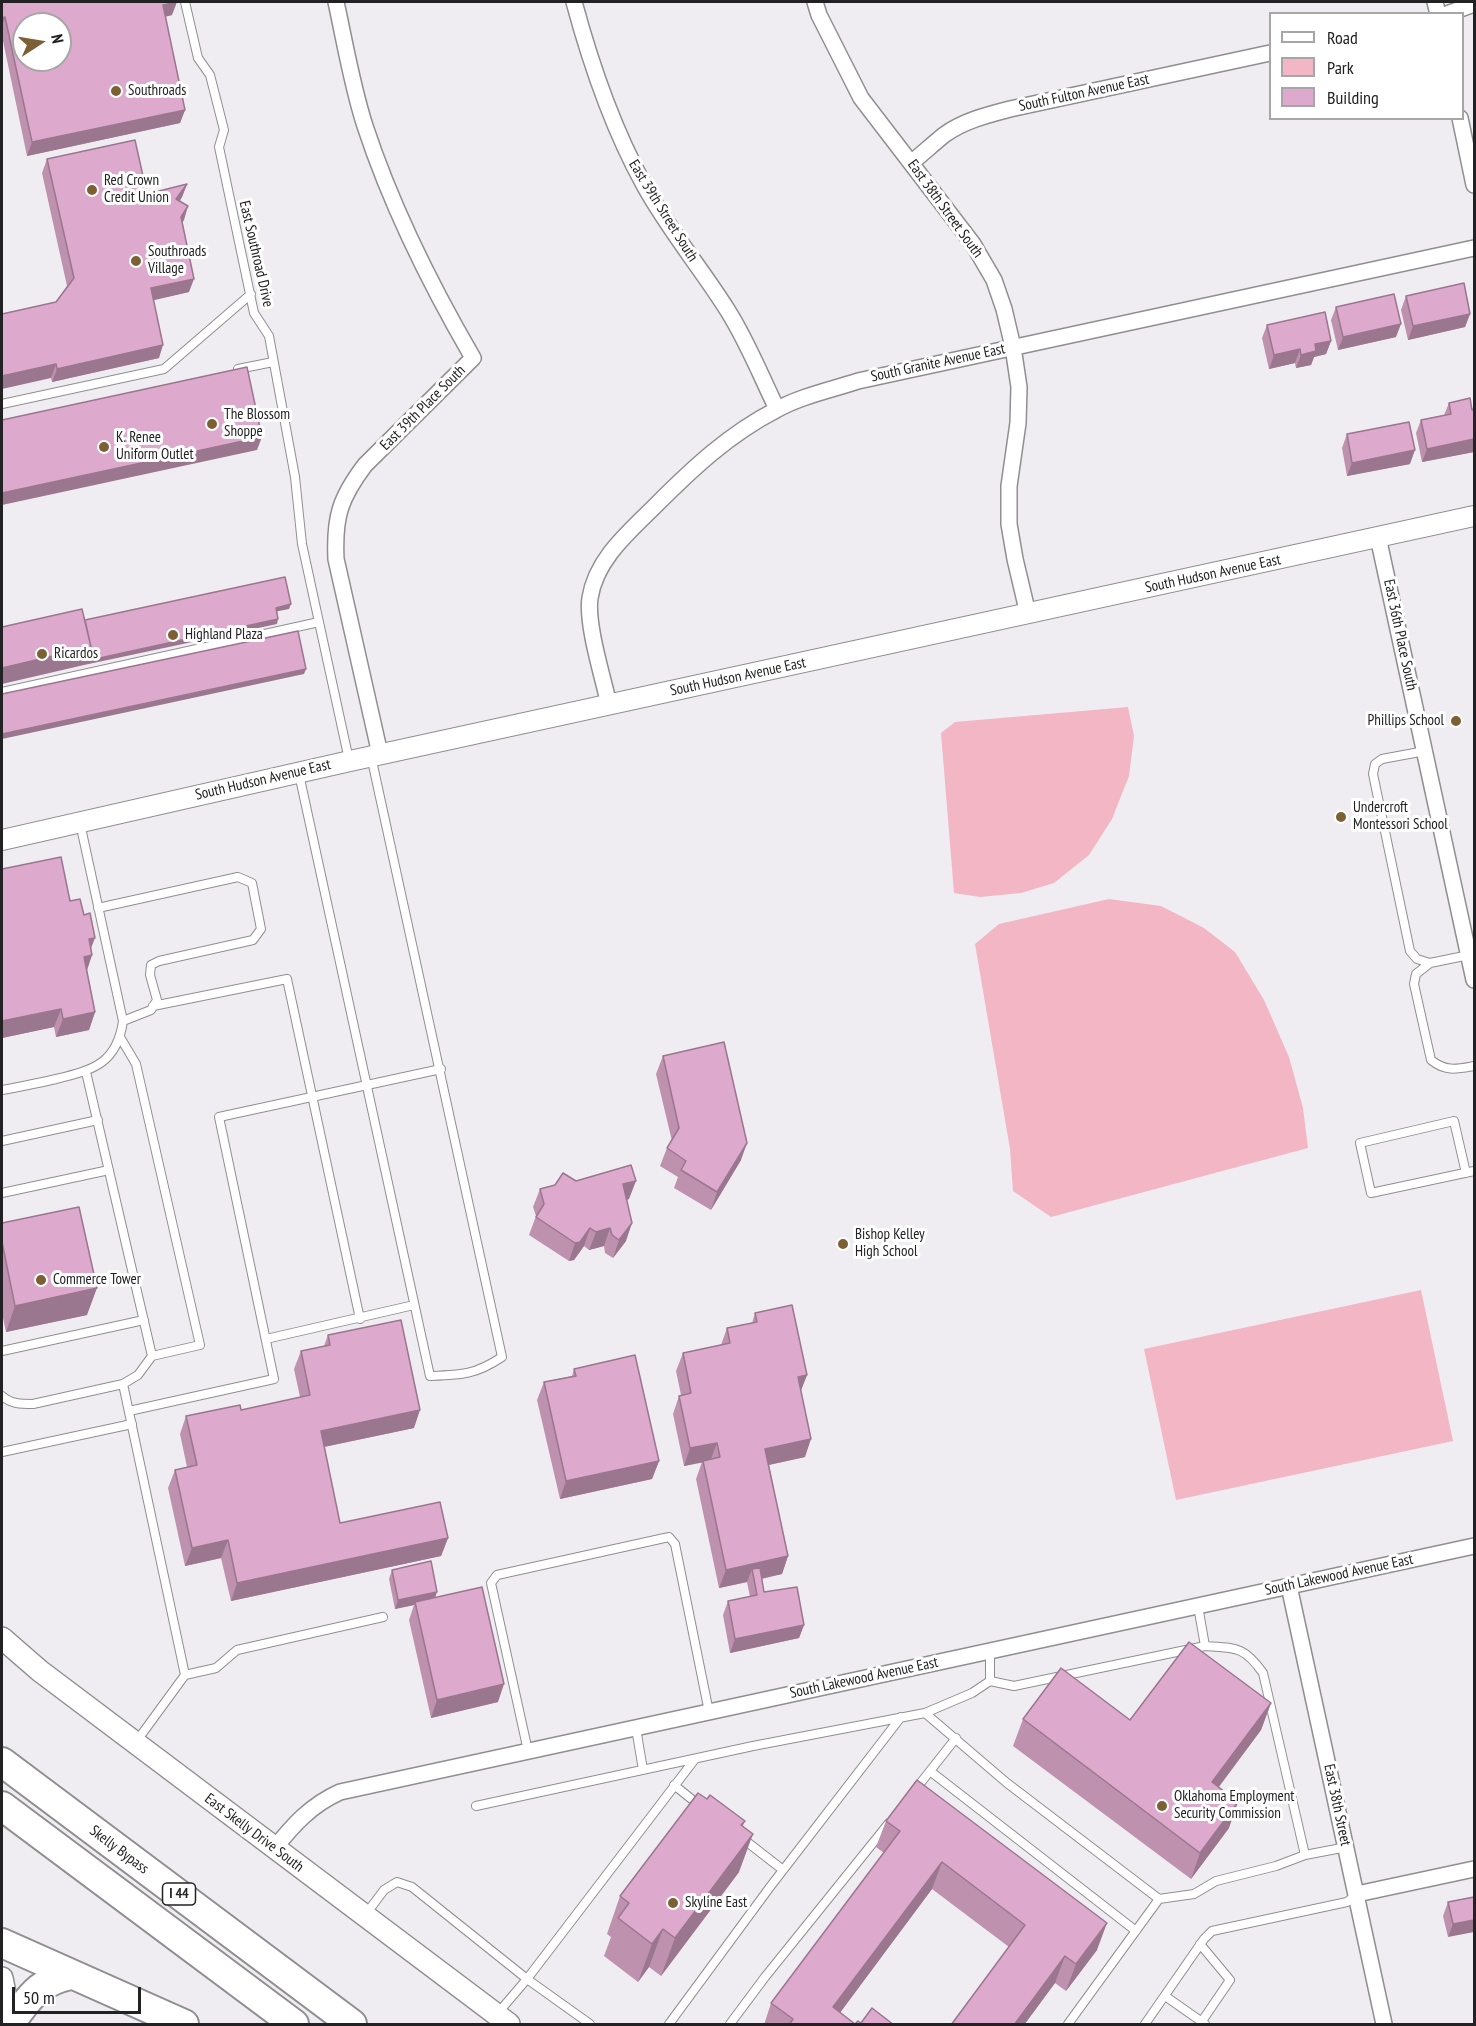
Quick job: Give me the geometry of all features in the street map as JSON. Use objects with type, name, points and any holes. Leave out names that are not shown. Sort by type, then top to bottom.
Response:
[{"type":"highway","name":"Skelly Bypass","points":[[2,1762],[352,2025]]},
{"type":"highway","name":"I 44","points":[[2,1806],[294,2025]]},
{"type":"highway","points":[[2,1943],[184,2025]]},
{"type":"highway","points":[[10,2024],[33,1993],[42,1985],[52,1979],[70,1975]]},
{"type":"main road","name":"East Skelly Drive South","points":[[2,1638],[40,1671],[502,2020]]},
{"type":"main road","points":[[2,1978],[10,2024]]},
{"type":"street","name":"East 39th Place South","points":[[336,2],[365,125],[386,182],[438,297],[473,358],[365,465],[350,484],[340,507],[334,531],[336,559],[376,755]]},
{"type":"street","name":"East 39th Street South","points":[[574,2],[601,92],[619,136],[639,176],[676,237],[730,313],[777,409]]},
{"type":"street","name":"East 38th Street South","points":[[815,2],[819,15],[861,98],[974,244],[994,280],[1013,347],[1019,387],[1018,423],[1009,486],[1009,524],[1028,614]]},
{"type":"street","points":[[1452,12],[1474,4]]},
{"type":"street","name":"South Fulton Avenue East","points":[[911,163],[945,134],[967,122],[986,116],[1269,52]]},
{"type":"street","points":[[1460,120],[1474,185]]},
{"type":"street","name":"South Granite Avenue East","points":[[609,705],[590,619],[590,598],[606,558],[622,538],[692,469],[718,447],[777,409],[858,381],[1474,248]]},
{"type":"street","name":"South Hudson Avenue East","points":[[2,840],[376,755],[1474,516]]},
{"type":"street","name":"East 36th Place South","points":[[1378,537],[1470,948],[1474,980]]},
{"type":"street","name":"South Lakewood Avenue East","points":[[274,1849],[294,1824],[323,1799],[340,1792],[1474,1546]]},
{"type":"street","name":"East 38th Street","points":[[1289,1586],[1384,2025]]},
{"type":"street","points":[[1357,1894],[1474,1869]]},
{"type":"lane","name":"East Southroad Drive","points":[[185,2],[198,58],[210,75],[224,130],[219,147],[254,313],[269,336],[294,477],[302,544],[350,761]]},
{"type":"lane","points":[[2,404],[164,369],[251,294]]},
{"type":"lane","points":[[228,371],[273,362]]},
{"type":"lane","points":[[2,692],[319,622]]},
{"type":"lane","points":[[1425,751],[1382,759],[1375,764],[1373,774],[1410,951],[1417,959],[1430,963]]},
{"type":"lane","points":[[299,772],[430,1376],[470,1373],[485,1369],[502,1357],[376,755]]},
{"type":"lane","points":[[2,1090],[86,1072],[99,1065],[113,1052],[120,1037],[123,1021],[80,821]]},
{"type":"lane","points":[[98,908],[238,877],[252,882],[261,929],[253,940],[159,961],[151,965],[150,975],[157,1000],[151,1010],[123,1021]]},
{"type":"lane","points":[[1470,948],[1430,963],[1416,974],[1414,984],[1431,1060],[1443,1068],[1452,1070],[1474,1066]]},
{"type":"lane","points":[[153,1006],[287,978],[360,1318]]},
{"type":"lane","points":[[2,1396],[7,1401],[33,1404],[123,1384],[138,1375],[152,1356],[200,1345],[136,1064],[120,1037]]},
{"type":"lane","points":[[129,1411],[274,1379],[219,1117],[441,1069]]},
{"type":"lane","points":[[86,1072],[152,1356]]},
{"type":"lane","points":[[2,1141],[98,1120]]},
{"type":"lane","points":[[1466,1173],[1454,1121],[1360,1143],[1371,1193],[1466,1173],[1474,1171]]},
{"type":"lane","points":[[2,1193],[109,1170]]},
{"type":"lane","points":[[266,1340],[414,1305]]},
{"type":"lane","points":[[2,1351],[144,1320]]},
{"type":"lane","points":[[123,1384],[185,1675]]},
{"type":"lane","points":[[2,1452],[132,1424]]},
{"type":"lane","points":[[528,1751],[491,1583],[497,1575],[669,1537],[675,1544],[709,1712]]},
{"type":"lane","points":[[1198,1605],[1205,1646]]},
{"type":"lane","points":[[135,1743],[185,1675],[216,1668],[237,1650],[383,1617]]},
{"type":"lane","points":[[476,1806],[926,1713],[972,1694],[990,1681],[1014,1686],[1205,1646],[1233,1647],[1251,1657],[1263,1673],[1305,1855]]},
{"type":"lane","points":[[990,1651],[990,1681]]},
{"type":"lane","points":[[926,1713],[1007,1783],[1159,1899],[1194,1894],[1216,1881],[1276,1866],[1305,1855],[1347,1847]]},
{"type":"lane","points":[[669,2025],[783,1870],[901,1717]]},
{"type":"lane","points":[[636,1728],[643,1770]]},
{"type":"lane","points":[[907,1799],[956,1738]]},
{"type":"lane","points":[[502,2020],[527,1979],[695,1759]]},
{"type":"lane","points":[[930,1771],[1136,1931]]},
{"type":"lane","points":[[674,1785],[707,1811]]},
{"type":"lane","points":[[730,2025],[765,1977],[892,1818]]},
{"type":"lane","points":[[735,1833],[783,1870]]},
{"type":"lane","points":[[364,1916],[384,1890],[397,1882],[412,1887],[527,1979],[590,2025]]},
{"type":"lane","points":[[1145,2025],[1200,1944],[1212,1931],[1347,1902],[1357,1894]]},
{"type":"lane","points":[[1068,2025],[1159,1899]]},
{"type":"lane","points":[[1165,1996],[1202,2024],[1230,1980],[1200,1944]]},
{"type":"green space","points":[[1128,707],[1134,736],[1129,776],[1112,819],[1089,855],[1054,883],[1021,893],[980,897],[954,893],[941,733],[955,722]]},
{"type":"green space","points":[[1109,899],[1161,906],[1204,928],[1235,952],[1264,1000],[1289,1057],[1303,1108],[1308,1148],[1051,1217],[1013,1191],[1010,1149],[975,944],[999,924]]},
{"type":"green space","points":[[1421,1290],[1453,1441],[1176,1500],[1144,1349]]},
{"type":"building","points":[[2,2],[177,2],[163,5],[185,110],[32,142],[17,72],[72,72],[72,12],[12,12],[12,49],[5,17],[2,18]]},
{"type":"building","points":[[135,140],[147,194],[187,184],[176,199],[188,206],[181,217],[194,279],[151,288],[163,345],[57,369],[56,364],[2,376],[2,314],[56,302],[74,278],[47,159]]},
{"type":"building","points":[[1464,283],[1470,314],[1413,326],[1406,296]]},
{"type":"building","points":[[1394,294],[1401,324],[1343,337],[1336,307]]},
{"type":"building","points":[[1325,312],[1331,341],[1315,344],[1316,351],[1301,355],[1300,349],[1274,355],[1267,325]]},
{"type":"building","points":[[247,367],[262,437],[2,493],[2,420]]},
{"type":"building","points":[[1470,398],[1472,410],[1474,409],[1474,439],[1427,449],[1421,420],[1451,414],[1449,403]]},
{"type":"building","points":[[1409,422],[1415,450],[1352,463],[1347,434]]},
{"type":"building","points":[[285,577],[291,604],[276,608],[278,619],[86,661],[91,647],[85,620]]},
{"type":"building","points":[[82,609],[91,647],[2,668],[2,627]]},
{"type":"building","points":[[298,631],[306,669],[2,734],[2,694]]},
{"type":"building","points":[[61,857],[70,901],[80,899],[84,915],[90,913],[95,938],[89,939],[92,955],[84,957],[95,1012],[63,1019],[61,1009],[2,1021],[2,869]]},
{"type":"building","points":[[724,1042],[747,1143],[717,1192],[681,1170],[686,1161],[667,1148],[679,1128],[663,1056]]},
{"type":"building","points":[[631,1165],[636,1181],[623,1184],[632,1223],[619,1240],[612,1235],[610,1228],[596,1232],[590,1228],[580,1242],[575,1243],[536,1217],[544,1204],[540,1189],[555,1185],[563,1173],[576,1181]]},
{"type":"building","points":[[79,1207],[97,1288],[15,1306],[2,1242],[2,1223]]},
{"type":"building","points":[[792,1305],[807,1375],[798,1377],[811,1439],[765,1449],[788,1556],[726,1570],[703,1461],[720,1457],[717,1443],[690,1448],[679,1396],[691,1393],[683,1353],[730,1343],[727,1328],[757,1322],[755,1313]]},
{"type":"building","points":[[401,1320],[420,1410],[321,1431],[340,1523],[440,1502],[448,1538],[237,1583],[228,1540],[192,1548],[175,1470],[197,1465],[186,1416],[240,1405],[241,1410],[310,1395],[301,1351],[330,1345],[328,1335]]},
{"type":"building","points":[[635,1355],[659,1461],[566,1481],[544,1382],[576,1376],[574,1369]]},
{"type":"building","points":[[431,1561],[437,1592],[398,1600],[392,1570]]},
{"type":"building","points":[[760,1568],[764,1592],[797,1587],[804,1625],[735,1639],[728,1601],[757,1595],[752,1569]]},
{"type":"building","points":[[482,1587],[504,1684],[437,1700],[415,1602]]},
{"type":"building","points":[[1189,1642],[1271,1703],[1212,1782],[1238,1802],[1200,1853],[1023,1719],[1061,1668],[1130,1720]]},
{"type":"building","points":[[917,1780],[1107,1923],[1076,1964],[1065,1956],[1014,2025],[951,2025],[1025,1925],[942,1862],[833,2007],[855,2024],[858,2021],[861,2023],[872,2008],[894,2025],[789,2025],[793,2019],[771,2003],[900,1831],[886,1821]]},
{"type":"building","name":"Skyline East","points":[[698,1793],[707,1799],[710,1795],[745,1821],[741,1825],[753,1834],[675,1938],[663,1929],[652,1944],[618,1918],[629,1903],[620,1896]]},
{"type":"building","points":[[1474,1897],[1474,1920],[1453,1924],[1448,1902]]},
{"type":"place","name":"Southroads","points":[[116,91]]},
{"type":"place","name":"Red Crown Credit Union","points":[[92,190]]},
{"type":"place","name":"Southroads Village","points":[[136,261]]},
{"type":"place","name":"The Blossom Shoppe","points":[[212,424]]},
{"type":"place","name":"K. Renee Uniform Outlet","points":[[104,447]]},
{"type":"place","name":"Highland Plaza","points":[[173,635]]},
{"type":"place","name":"Ricardos","points":[[42,654]]},
{"type":"place","name":"Phillips School","points":[[1456,721]]},
{"type":"place","name":"Undercroft Montessori School","points":[[1341,817]]},
{"type":"place","name":"Bishop Kelley High School","points":[[843,1244]]},
{"type":"place","name":"Commerce Tower","points":[[41,1280]]},
{"type":"place","name":"Oklahoma Employment Security Commission","points":[[1162,1806]]},
{"type":"place","name":"Skyline East","points":[[673,1903]]}]
